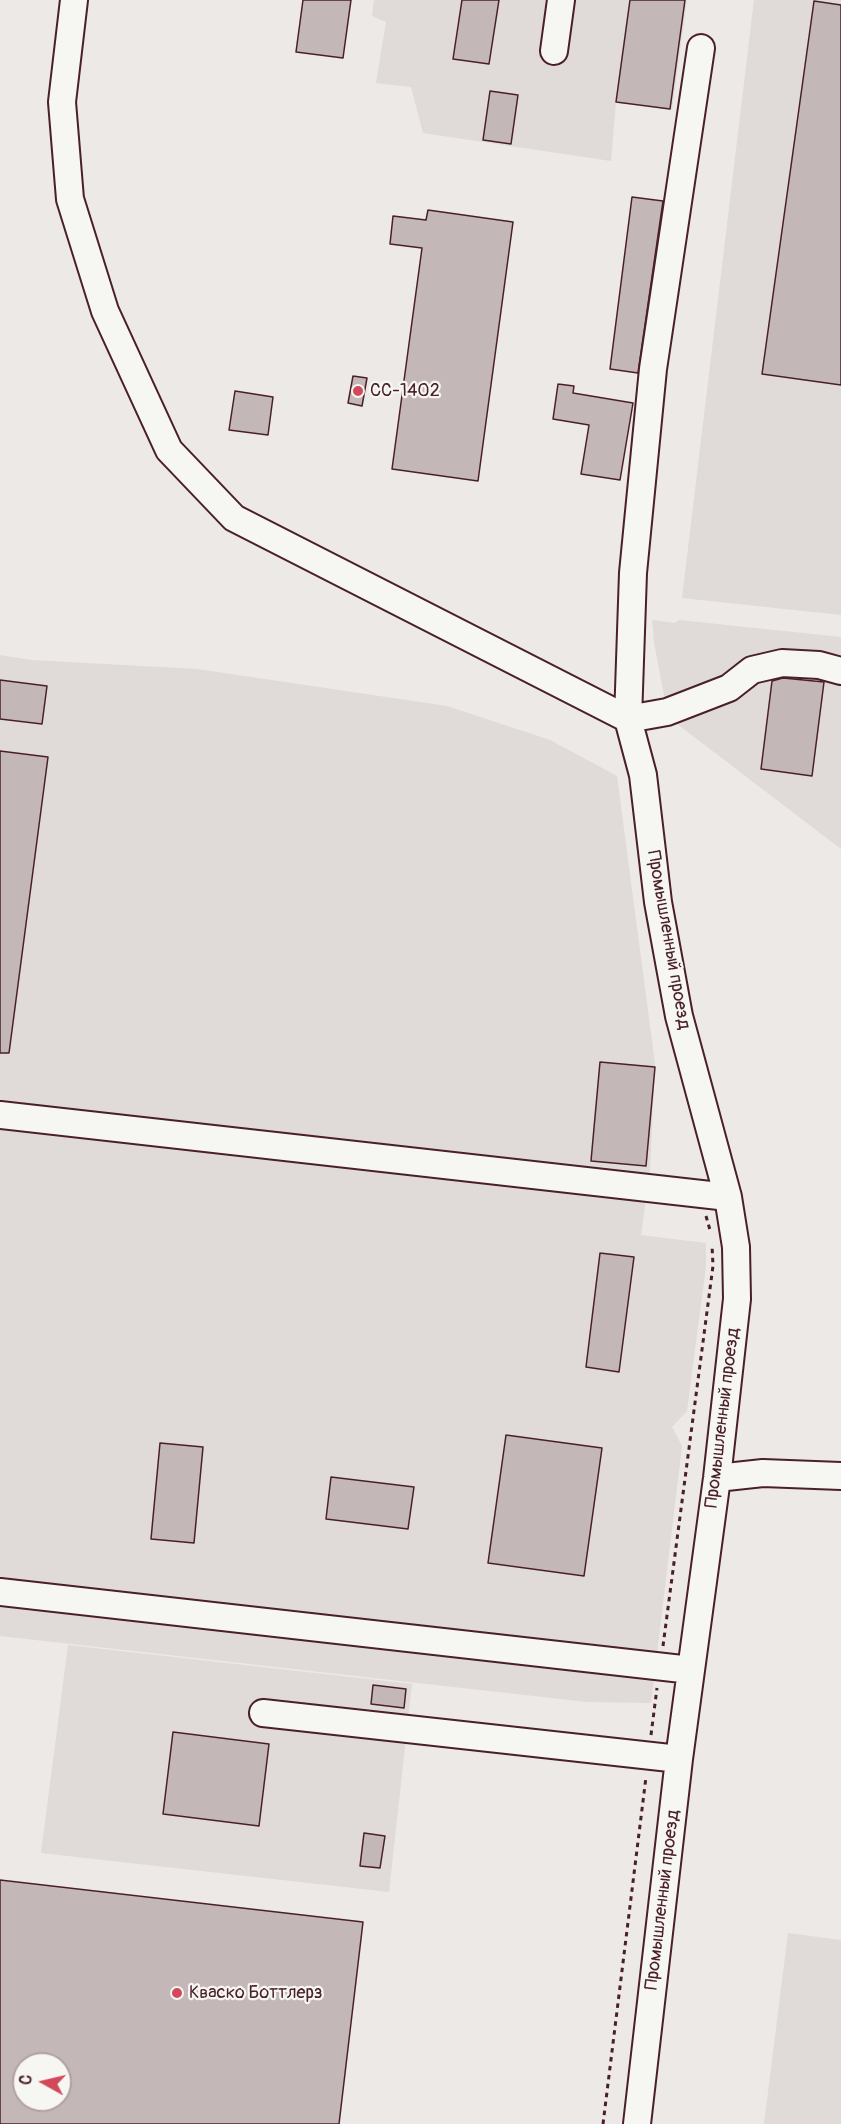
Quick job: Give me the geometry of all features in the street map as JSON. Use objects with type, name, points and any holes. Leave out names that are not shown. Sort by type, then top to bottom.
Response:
[{"type":"street","points":[[74,0],[62,102],[70,199],[105,311],[169,450],[234,518],[628,719],[666,712],[729,688],[752,670],[782,663],[819,665],[841,671]]},
{"type":"street","points":[[554,51],[561,0]]},
{"type":"street","name":"Промышленный проезд","points":[[637,2124],[679,1758],[717,1478],[737,1299],[736,1247],[728,1197],[679,1016],[658,902],[643,775],[628,719],[633,573],[653,369],[701,48]]},
{"type":"street","points":[[0,1115],[728,1197]]},
{"type":"street","points":[[717,1478],[763,1473],[841,1476]]},
{"type":"street","points":[[0,1592],[691,1670]]},
{"type":"street","points":[[263,1713],[679,1758]]},
{"type":"shaded area","points":[[374,0],[687,0],[672,110],[616,102],[611,161],[423,133],[411,87],[376,83],[386,22],[372,16]]},
{"type":"shaded area","points":[[754,0],[841,0],[841,615],[682,598]]},
{"type":"shaded area","points":[[652,620],[675,623],[679,620],[841,637],[841,849],[668,717]]},
{"type":"shaded area","points":[[0,655],[31,660],[197,669],[447,706],[550,740],[617,776],[655,1064],[650,1170],[641,1235],[706,1243],[706,1266],[687,1411],[672,1427],[682,1446],[651,1703],[587,1702],[0,1636]]},
{"type":"shaded area","points":[[68,1645],[412,1684],[389,1892],[41,1853]]},
{"type":"shaded area","points":[[788,1933],[841,1940],[841,2124],[764,2124]]},
{"type":"building","points":[[303,0],[351,0],[343,58],[296,52]]},
{"type":"building","points":[[462,0],[499,0],[489,64],[453,59]]},
{"type":"building","points":[[630,0],[685,0],[670,109],[616,102]]},
{"type":"building","points":[[814,1],[841,5],[841,385],[762,374]]},
{"type":"building","points":[[490,91],[518,95],[511,144],[483,140]]},
{"type":"building","points":[[632,197],[663,201],[638,373],[610,369]]},
{"type":"building","points":[[428,210],[513,222],[478,481],[392,469],[422,248],[390,244],[393,216],[426,220]]},
{"type":"building","name":"СС-1402","points":[[353,376],[367,378],[362,406],[348,403]]},
{"type":"building","points":[[558,384],[574,386],[573,393],[633,403],[620,480],[581,474],[589,425],[553,419]]},
{"type":"building","points":[[235,391],[273,397],[268,435],[229,430]]},
{"type":"building","points":[[783,678],[824,682],[812,776],[761,769],[772,681]]},
{"type":"building","points":[[0,680],[47,686],[42,724],[0,719]]},
{"type":"building","points":[[0,751],[48,757],[9,1053],[0,1053]]},
{"type":"building","points":[[600,1062],[655,1067],[646,1166],[591,1161]]},
{"type":"building","points":[[600,1253],[634,1257],[619,1372],[586,1367]]},
{"type":"building","points":[[506,1435],[602,1448],[584,1576],[488,1563]]},
{"type":"building","points":[[160,1443],[203,1447],[194,1543],[151,1539]]},
{"type":"building","points":[[331,1477],[414,1487],[408,1529],[326,1519]]},
{"type":"building","points":[[373,1685],[406,1689],[404,1708],[371,1704]]},
{"type":"building","points":[[173,1732],[269,1744],[259,1826],[163,1814]]},
{"type":"building","points":[[364,1833],[385,1836],[380,1868],[360,1866]]},
{"type":"building","name":"Кваско Боттлерз","points":[[0,1880],[363,1922],[339,2124],[0,2124]]},
{"type":"place","name":"СС-1402","points":[[358,391]]},
{"type":"place","name":"Кваско Боттлерз","points":[[177,1993]]}]
